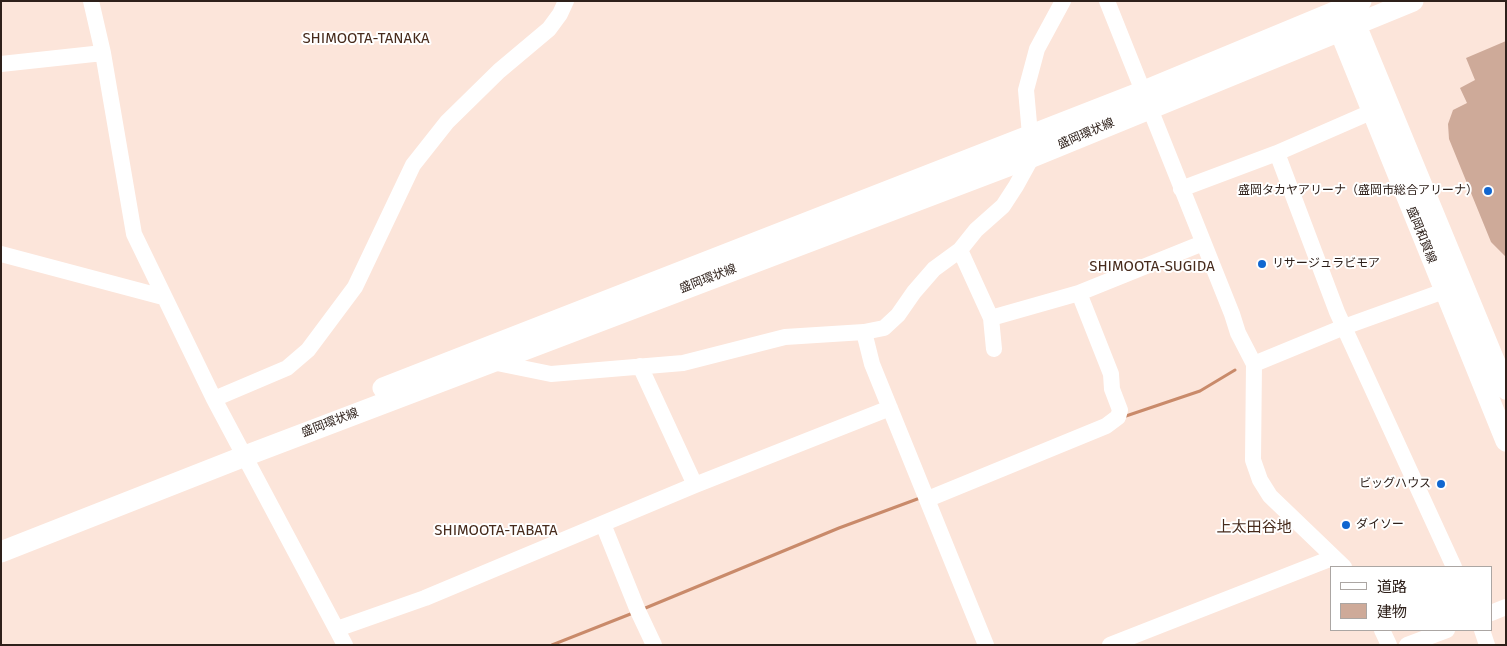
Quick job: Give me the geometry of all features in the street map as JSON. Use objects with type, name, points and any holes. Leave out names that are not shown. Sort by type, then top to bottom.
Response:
[{"type":"main road","name":"盛岡環状線","points":[[1,538],[241,450],[491,362],[1032,157],[1147,99],[1344,11],[1413,1]]},
{"type":"main road","name":"盛岡和賀線","points":[[1344,11],[1371,112],[1506,441]]},
{"type":"main road","name":"盛岡和賀線","points":[[1344,11],[1500,356],[1506,389]]},
{"type":"main road","name":"盛岡環状線","points":[[1,552],[241,450],[1030,134],[1147,99]]},
{"type":"street","points":[[90,1],[102,53],[134,234],[214,399],[345,645]]},
{"type":"street","points":[[214,399],[287,368],[308,350],[355,287],[417,159],[447,122],[499,71],[549,29],[560,14],[566,1]]},
{"type":"street","points":[[491,362],[552,374],[683,363],[785,337],[864,332],[884,328],[898,315],[914,292],[934,269],[960,250],[976,230],[1003,206],[1032,157],[1026,90],[1037,49],[1063,1]]},
{"type":"street","points":[[1107,1],[1238,333],[1254,364],[1253,460],[1260,480],[1270,496],[1340,563]]},
{"type":"street","points":[[1,64],[102,53]]},
{"type":"street","points":[[1182,190],[1371,112]]},
{"type":"street","points":[[1278,152],[1344,327],[1454,566]]},
{"type":"street","points":[[991,318],[1079,293],[1203,244]]},
{"type":"street","points":[[960,250],[991,318],[994,349]]},
{"type":"street","points":[[1,254],[163,297]]},
{"type":"street","points":[[1254,364],[1344,327],[1444,291]]},
{"type":"street","points":[[928,499],[1106,426],[1118,417],[1120,410],[1112,389],[1111,374],[1079,293]]},
{"type":"street","points":[[864,332],[872,364],[986,645]]},
{"type":"street","points":[[640,366],[695,485]]},
{"type":"street","points":[[337,629],[425,598],[695,485],[890,408]]},
{"type":"street","points":[[603,524],[638,611],[654,645]]},
{"type":"street","points":[[1110,645],[1327,560],[1340,563]]},
{"type":"street","points":[[1492,613],[1506,607]]},
{"type":"street","points":[[1382,631],[1389,645]]},
{"type":"street","points":[[1407,645],[1444,631]]},
{"type":"street","points":[[1482,631],[1487,645]]},
{"type":"building","name":"盛岡タカヤアリーナ（盛岡市総合アリーナ）","points":[[1506,41],[1506,257],[1491,242],[1449,139],[1448,124],[1453,110],[1467,103],[1460,88],[1475,80],[1466,58]]},
{"type":"waterway","points":[[1123,417],[1200,391],[1235,370]]},
{"type":"waterway","points":[[643,609],[839,528],[920,498]]},
{"type":"waterway","points":[[552,645],[633,613]]},
{"type":"place","name":"盛岡タカヤアリーナ（盛岡市総合アリーナ）","points":[[1488,191]]},
{"type":"place","name":"リサージュラビモア","points":[[1262,264]]},
{"type":"place","name":"ビッグハウス","points":[[1441,484]]},
{"type":"place","name":"ダイソー","points":[[1346,525]]},
{"type":"district","name":"SHIMOOTA-TANAKA","points":[[366,39]]},
{"type":"district","name":"SHIMOOTA-SUGIDA","points":[[1152,267]]},
{"type":"district","name":"上太田谷地","points":[[1254,528]]},
{"type":"district","name":"SHIMOOTA-TABATA","points":[[496,531]]}]
